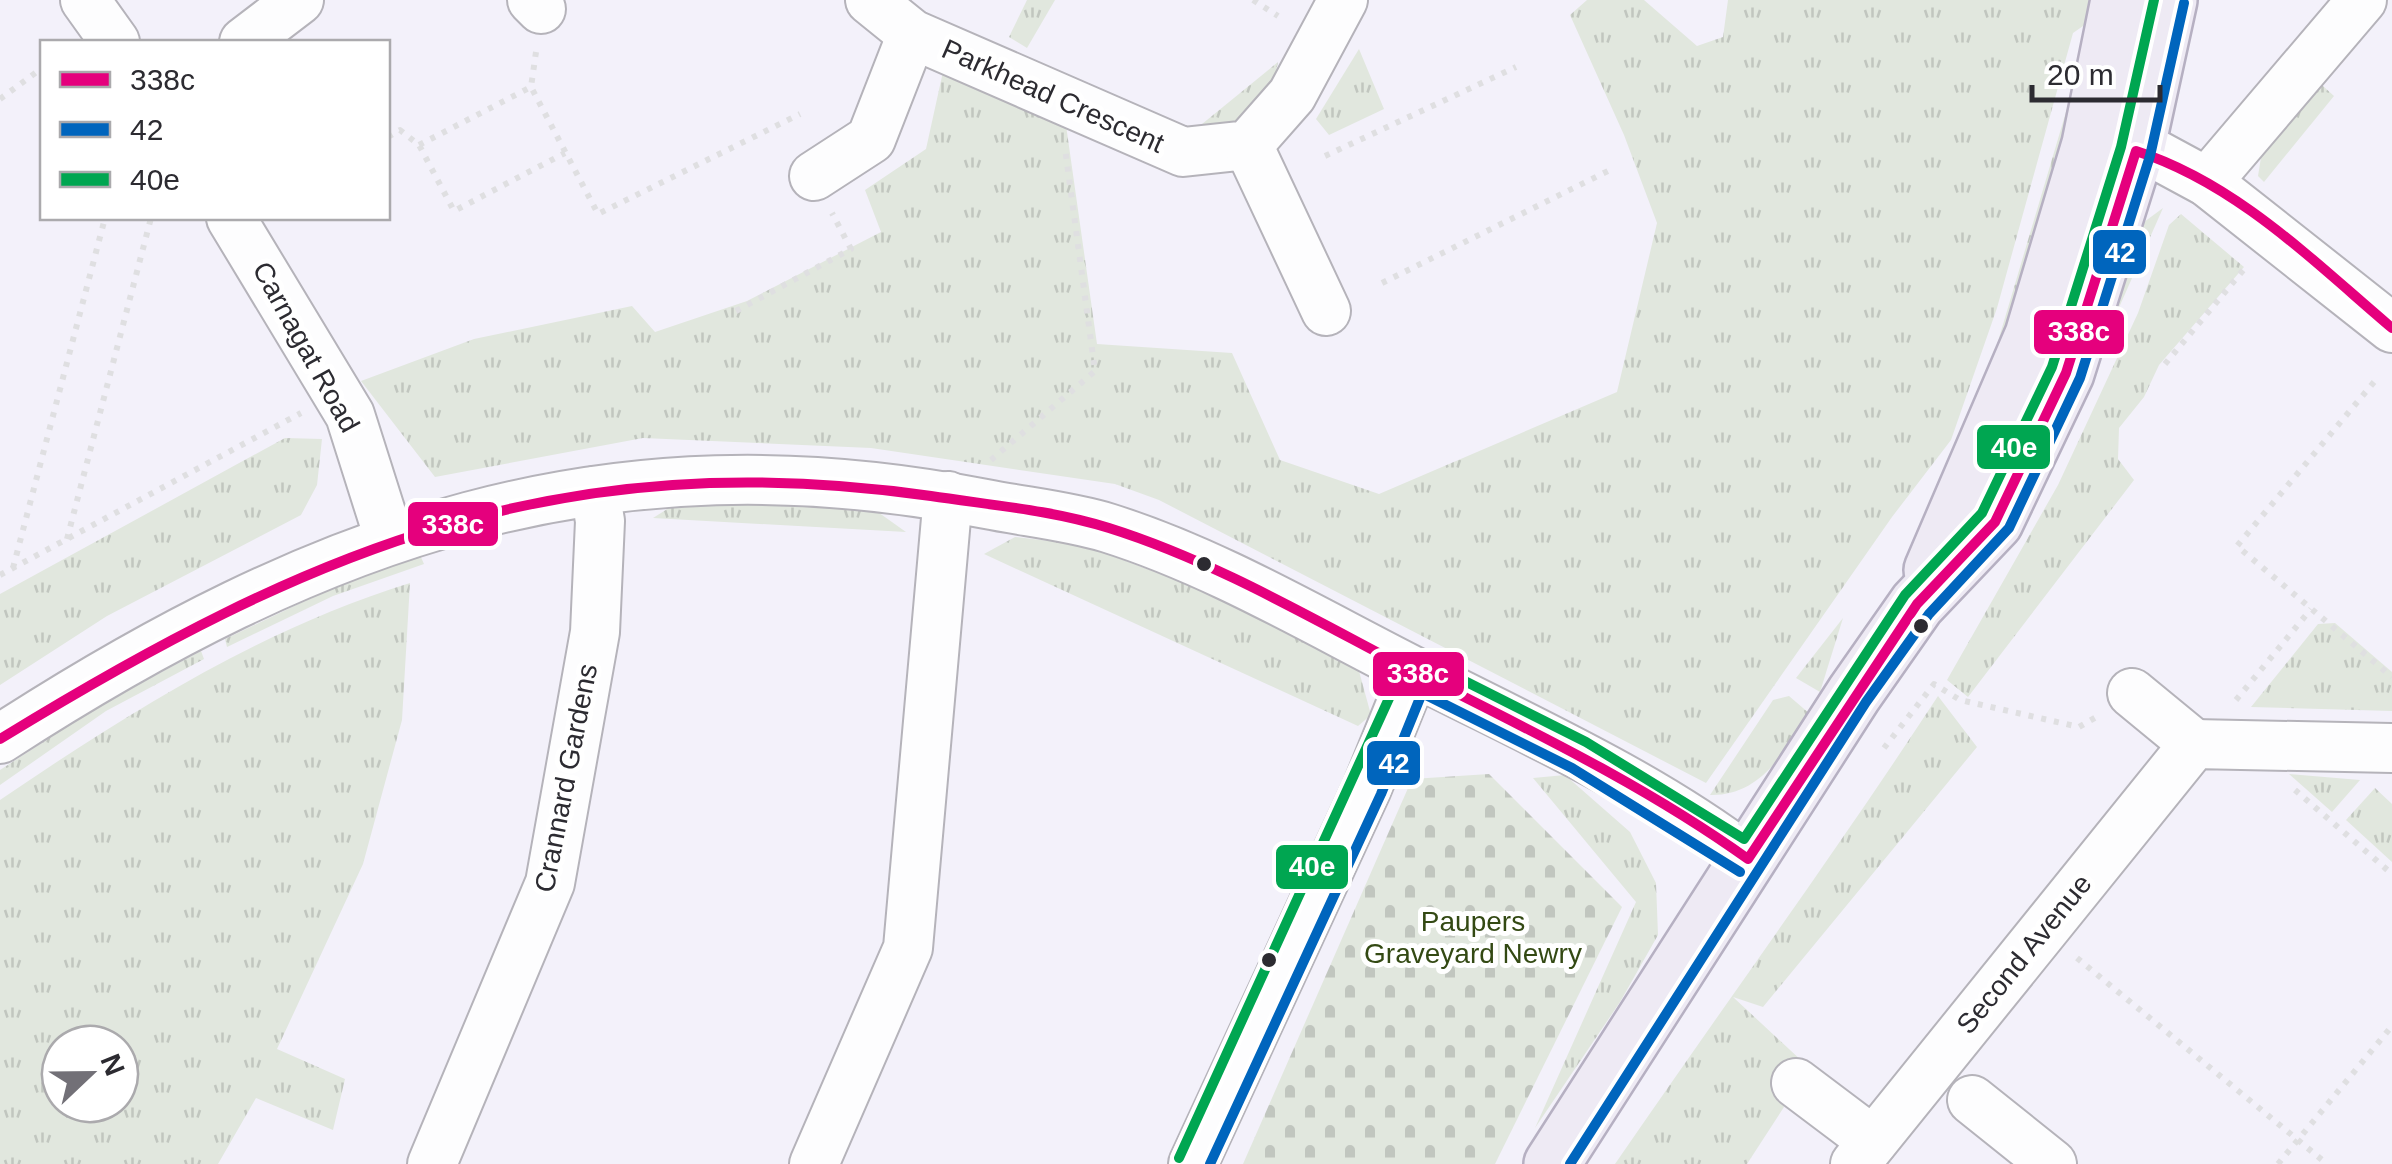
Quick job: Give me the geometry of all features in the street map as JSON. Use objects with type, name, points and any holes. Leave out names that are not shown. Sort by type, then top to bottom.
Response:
[{"type":"main road","points":[[2113,148],[2120,0]]},
{"type":"main road","points":[[1552,1164],[1917,604],[2113,148],[2169,0]]},
{"type":"street","points":[[85,0],[114,40]]},
{"type":"street","points":[[247,40],[299,0]]},
{"type":"street","name":"Parkhead Crescent","points":[[870,0],[912,34],[1182,152],[1248,145]]},
{"type":"street","points":[[1326,311],[1248,145],[1292,95],[1343,0]]},
{"type":"street","points":[[2207,182],[2362,0]]},
{"type":"street","points":[[814,176],[871,139],[912,34]]},
{"type":"street","points":[[2113,148],[2157,155],[2207,182],[2392,328]]},
{"type":"street","name":"Carnagat Road","points":[[232,220],[337,393],[361,447],[389,538]]},
{"type":"street","points":[[0,740],[110,668],[291,577],[389,538],[479,510],[706,478],[963,484],[1107,528],[1256,589],[1579,755],[1748,859]]},
{"type":"street","points":[[814,1164],[908,948],[963,484]]},
{"type":"street","name":"Crannard Gardens","points":[[432,1164],[550,883],[595,632],[600,520],[595,491]]},
{"type":"street","points":[[1193,1164],[1367,788],[1414,672]]},
{"type":"street","points":[[2132,693],[2222,734],[2392,748]]},
{"type":"street","name":"Second Avenue","points":[[1864,1152],[2043,930],[2222,734]]},
{"type":"street","points":[[1796,1083],[1864,1152]]},
{"type":"street","points":[[1972,1100],[2043,1161]]},
{"type":"path","points":[[1253,0],[1278,16]]},
{"type":"path","points":[[537,4],[531,87],[598,214],[800,114]]},
{"type":"path","points":[[1325,156],[1516,66]]},
{"type":"path","points":[[0,99],[40,69]]},
{"type":"path","points":[[420,145],[531,87]]},
{"type":"path","points":[[390,136],[400,130],[420,145],[454,210],[565,152]]},
{"type":"path","points":[[963,484],[1095,371],[1063,135]]},
{"type":"path","points":[[1382,283],[1614,168]]},
{"type":"path","points":[[736,311],[850,248],[814,176]]},
{"type":"path","points":[[13,568],[105,220]]},
{"type":"path","points":[[67,539],[149,220]]},
{"type":"path","points":[[2165,364],[2247,266]]},
{"type":"path","points":[[2374,382],[2237,546],[2392,677]]},
{"type":"path","points":[[0,575],[337,393]]},
{"type":"path","points":[[2312,609],[2222,734],[2392,874]]},
{"type":"path","points":[[1884,748],[1934,684],[1960,700],[2080,728],[2132,693]]},
{"type":"path","points":[[2043,930],[2327,1164]]},
{"type":"path","points":[[2278,1164],[2392,1026]]},
{"type":"green space","points":[[1027,0],[1055,0],[1027,48],[1009,37]]},
{"type":"green space","points":[[1587,0],[1644,0],[1697,46],[1723,37],[1728,0],[2090,0],[2086,24],[2073,33],[1997,308],[1951,440],[1892,517],[1706,783],[1159,500],[1115,484],[871,448],[643,438],[435,477],[361,381],[474,339],[632,306],[655,332],[747,301],[881,232],[865,190],[926,149],[946,58],[1065,118],[1097,344],[1232,353],[1280,460],[1379,494],[1617,392],[1657,223],[1624,135],[1570,15]]},
{"type":"green space","points":[[1359,49],[1384,109],[1329,135],[1316,119]]},
{"type":"green space","points":[[1278,62],[1267,93],[1248,114],[1222,127],[1191,133]]},
{"type":"green space","points":[[2079,68],[2044,213],[1983,392]]},
{"type":"green space","points":[[2313,77],[2334,96],[2264,182],[2258,176],[2264,139]]},
{"type":"green space","points":[[2163,208],[2060,441],[2140,225]]},
{"type":"green space","points":[[2181,214],[2244,267],[2159,365],[2144,397],[2119,428],[2118,459],[2134,480],[1968,697],[1947,680],[2058,485],[2138,313],[2169,225]]},
{"type":"green space","points":[[285,438],[322,439],[317,485],[301,515],[107,616],[0,685],[0,594]]},
{"type":"green space","points":[[774,498],[868,505],[906,532],[653,518],[672,506]]},
{"type":"green space","points":[[1015,537],[1083,545],[1214,594],[1322,641],[1359,671],[1371,715],[1358,726],[984,554]]},
{"type":"green space","points":[[420,555],[424,564],[333,596],[227,647],[225,639],[336,586]]},
{"type":"green space","points":[[410,583],[402,720],[363,864],[277,1049],[345,1079],[333,1130],[256,1098],[218,1164],[0,1164],[0,800],[147,705],[301,624]]},
{"type":"green space","points":[[1843,618],[1820,692],[1796,678]]},
{"type":"green space","points":[[2335,623],[2392,672],[2392,711],[2251,707],[2318,624]]},
{"type":"green space","points":[[201,651],[204,659],[106,711],[0,785],[0,770],[102,704]]},
{"type":"green space","points":[[1789,696],[1810,714],[1780,757],[1743,788],[1710,795],[1773,700]]},
{"type":"green space","points":[[1938,696],[1977,747],[1763,1007],[1733,997],[1804,1063],[1779,1091],[1784,1107],[1747,1164],[1615,1164],[1818,873]]},
{"type":"green space","name":"Paupers Graveyard Newry","points":[[1489,774],[1622,907],[1495,1164],[1243,1164],[1412,779]]},
{"type":"green space","points":[[2289,774],[2360,780],[2332,812]]},
{"type":"green space","points":[[1565,775],[1630,832],[1656,883],[1658,935],[1620,1002],[1535,1128],[1636,902],[1533,778]]},
{"type":"green space","points":[[2375,788],[2392,804],[2392,862],[2346,820]]},
{"type":"transit line","name":"40e","points":[[1179,1158],[1407,659],[1421,659],[1586,742],[1744,839],[1905,595],[1982,513],[2052,367],[2121,147],[2154,0]]},
{"type":"transit line","name":"42","points":[[1570,1164],[1866,702],[1929,614],[2009,528],[2080,378],[2150,156],[2184,3]]},
{"type":"transit line","name":"338c","points":[[0,739],[224,613],[333,565],[443,526],[555,499],[673,485],[797,483],[1021,509],[1087,522],[1148,541],[1262,592],[1582,758],[1667,806],[1748,859],[1917,604],[1995,522],[2066,373],[2136,151],[2172,165],[2240,203],[2392,328]]},
{"type":"transit line","name":"42","points":[[1210,1164],[1381,794],[1422,693],[1572,768],[1740,872]]}]
